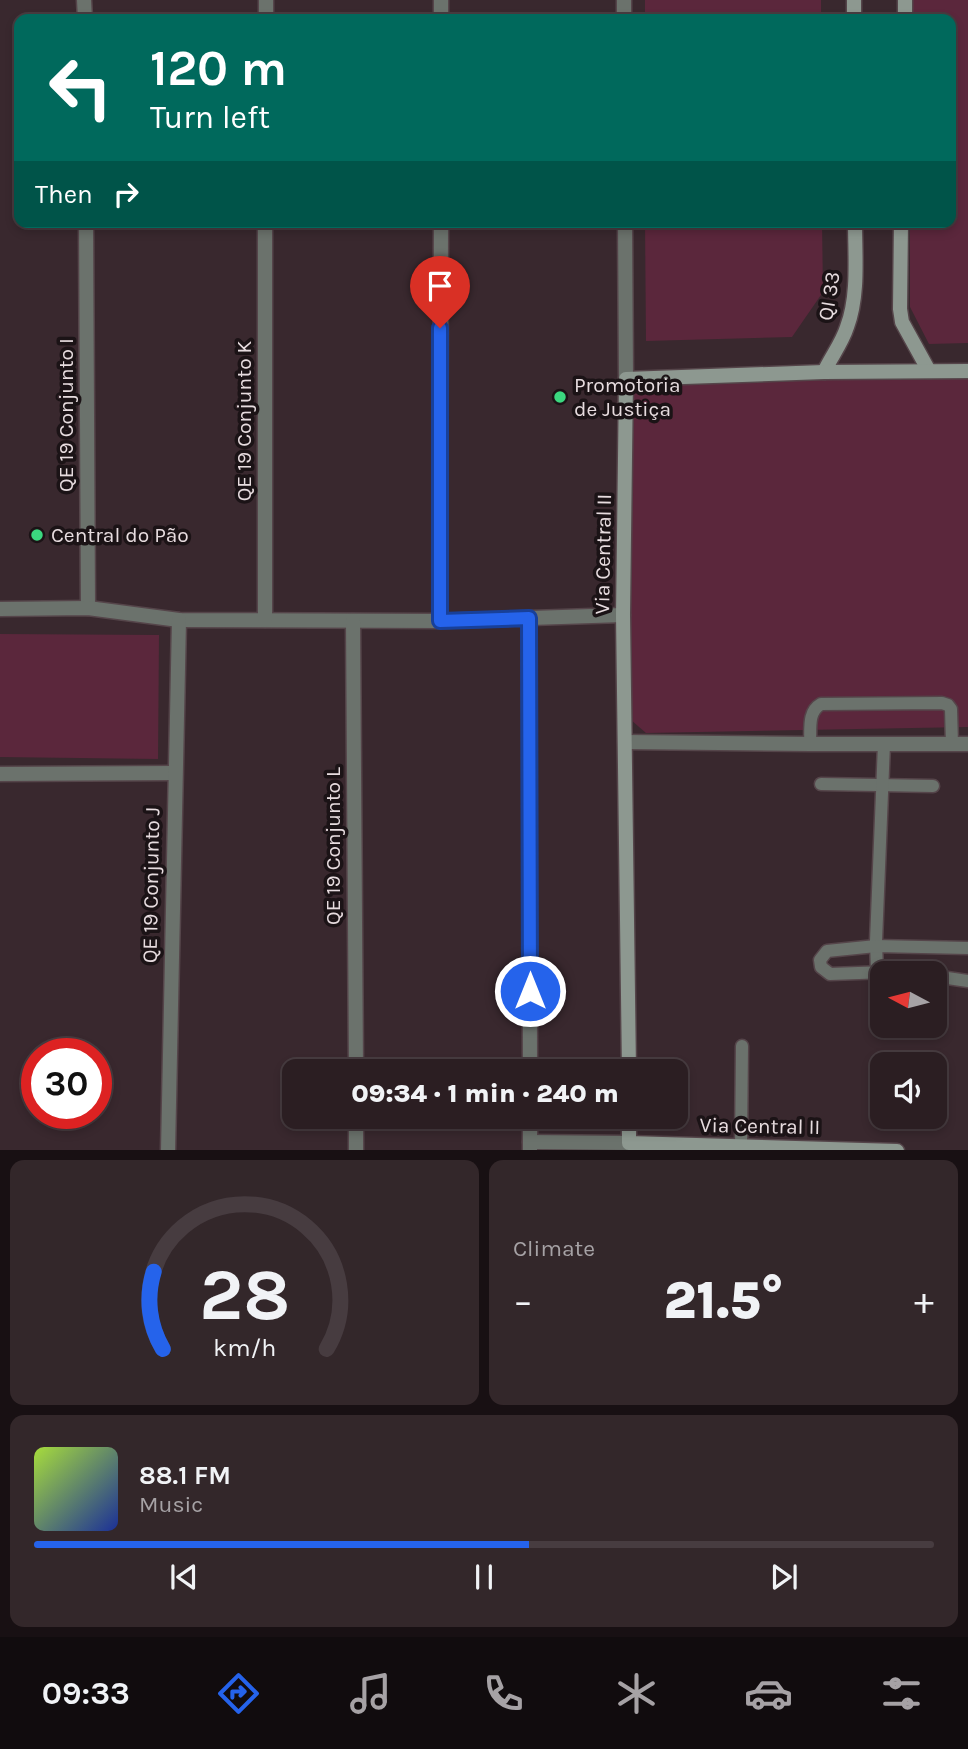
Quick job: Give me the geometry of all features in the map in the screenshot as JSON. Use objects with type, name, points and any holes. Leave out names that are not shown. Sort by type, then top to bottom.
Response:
[{"type":"street","name":"QE 19 Conjunto I","points":[[86,228],[88,608]]},
{"type":"street","name":"QE 19 Conjunto K","points":[[265,228],[265,620]]},
{"type":"street","points":[[440,621],[441,228]]},
{"type":"street","points":[[625,228],[626,379],[824,372],[968,371]]},
{"type":"street","name":"QI 33","points":[[824,372],[846,329],[850,315],[855,283],[855,228]]},
{"type":"street","points":[[901,228],[902,323],[929,371]]},
{"type":"street","name":"Via Central II","points":[[626,379],[622,615],[629,1059]]},
{"type":"street","points":[[0,609],[88,608],[179,620],[440,621],[622,615]]},
{"type":"street","points":[[529,618],[530,1059]]},
{"type":"street","name":"QE 19 Conjunto J","points":[[167,1150],[179,620]]},
{"type":"street","name":"QE 19 Conjunto L","points":[[353,621],[356,1059]]},
{"type":"street","points":[[625,742],[968,744]]},
{"type":"street","points":[[0,774],[174,773]]},
{"type":"street","points":[[356,1129],[356,1150]]},
{"type":"street","points":[[530,1146],[629,1143],[629,1129]]},
{"type":"street","name":"Via Central II","points":[[629,1143],[897,1150]]},
{"type":"lane","points":[[810,744],[811,716],[821,704],[915,703],[948,705],[951,709],[953,744]]},
{"type":"lane","points":[[877,961],[884,744]]},
{"type":"lane","points":[[821,784],[933,786]]},
{"type":"lane","points":[[870,973],[830,974],[821,967],[820,960],[827,951],[876,946],[968,948]]},
{"type":"lane","points":[[947,978],[968,981]]},
{"type":"lane","points":[[741,1147],[742,1046]]},
{"type":"shaded area","points":[[645,0],[821,0],[821,14],[645,14]]},
{"type":"shaded area","points":[[911,0],[968,0],[968,343],[929,344],[910,307],[910,228],[956,228],[956,14],[911,14]]},
{"type":"shaded area","points":[[645,228],[822,228],[823,292],[792,337],[646,341]]},
{"type":"shaded area","points":[[968,369],[968,727],[646,733],[631,720],[628,395],[653,376]]},
{"type":"shaded area","points":[[0,634],[159,635],[158,759],[0,757]]},
{"type":"place","name":"Promotoria de Justiça","points":[[560,397]]},
{"type":"place","name":"Central do Pão","points":[[37,535]]},
{"type":"route","points":[[440,328],[440,621],[529,618],[530,991]]}]
